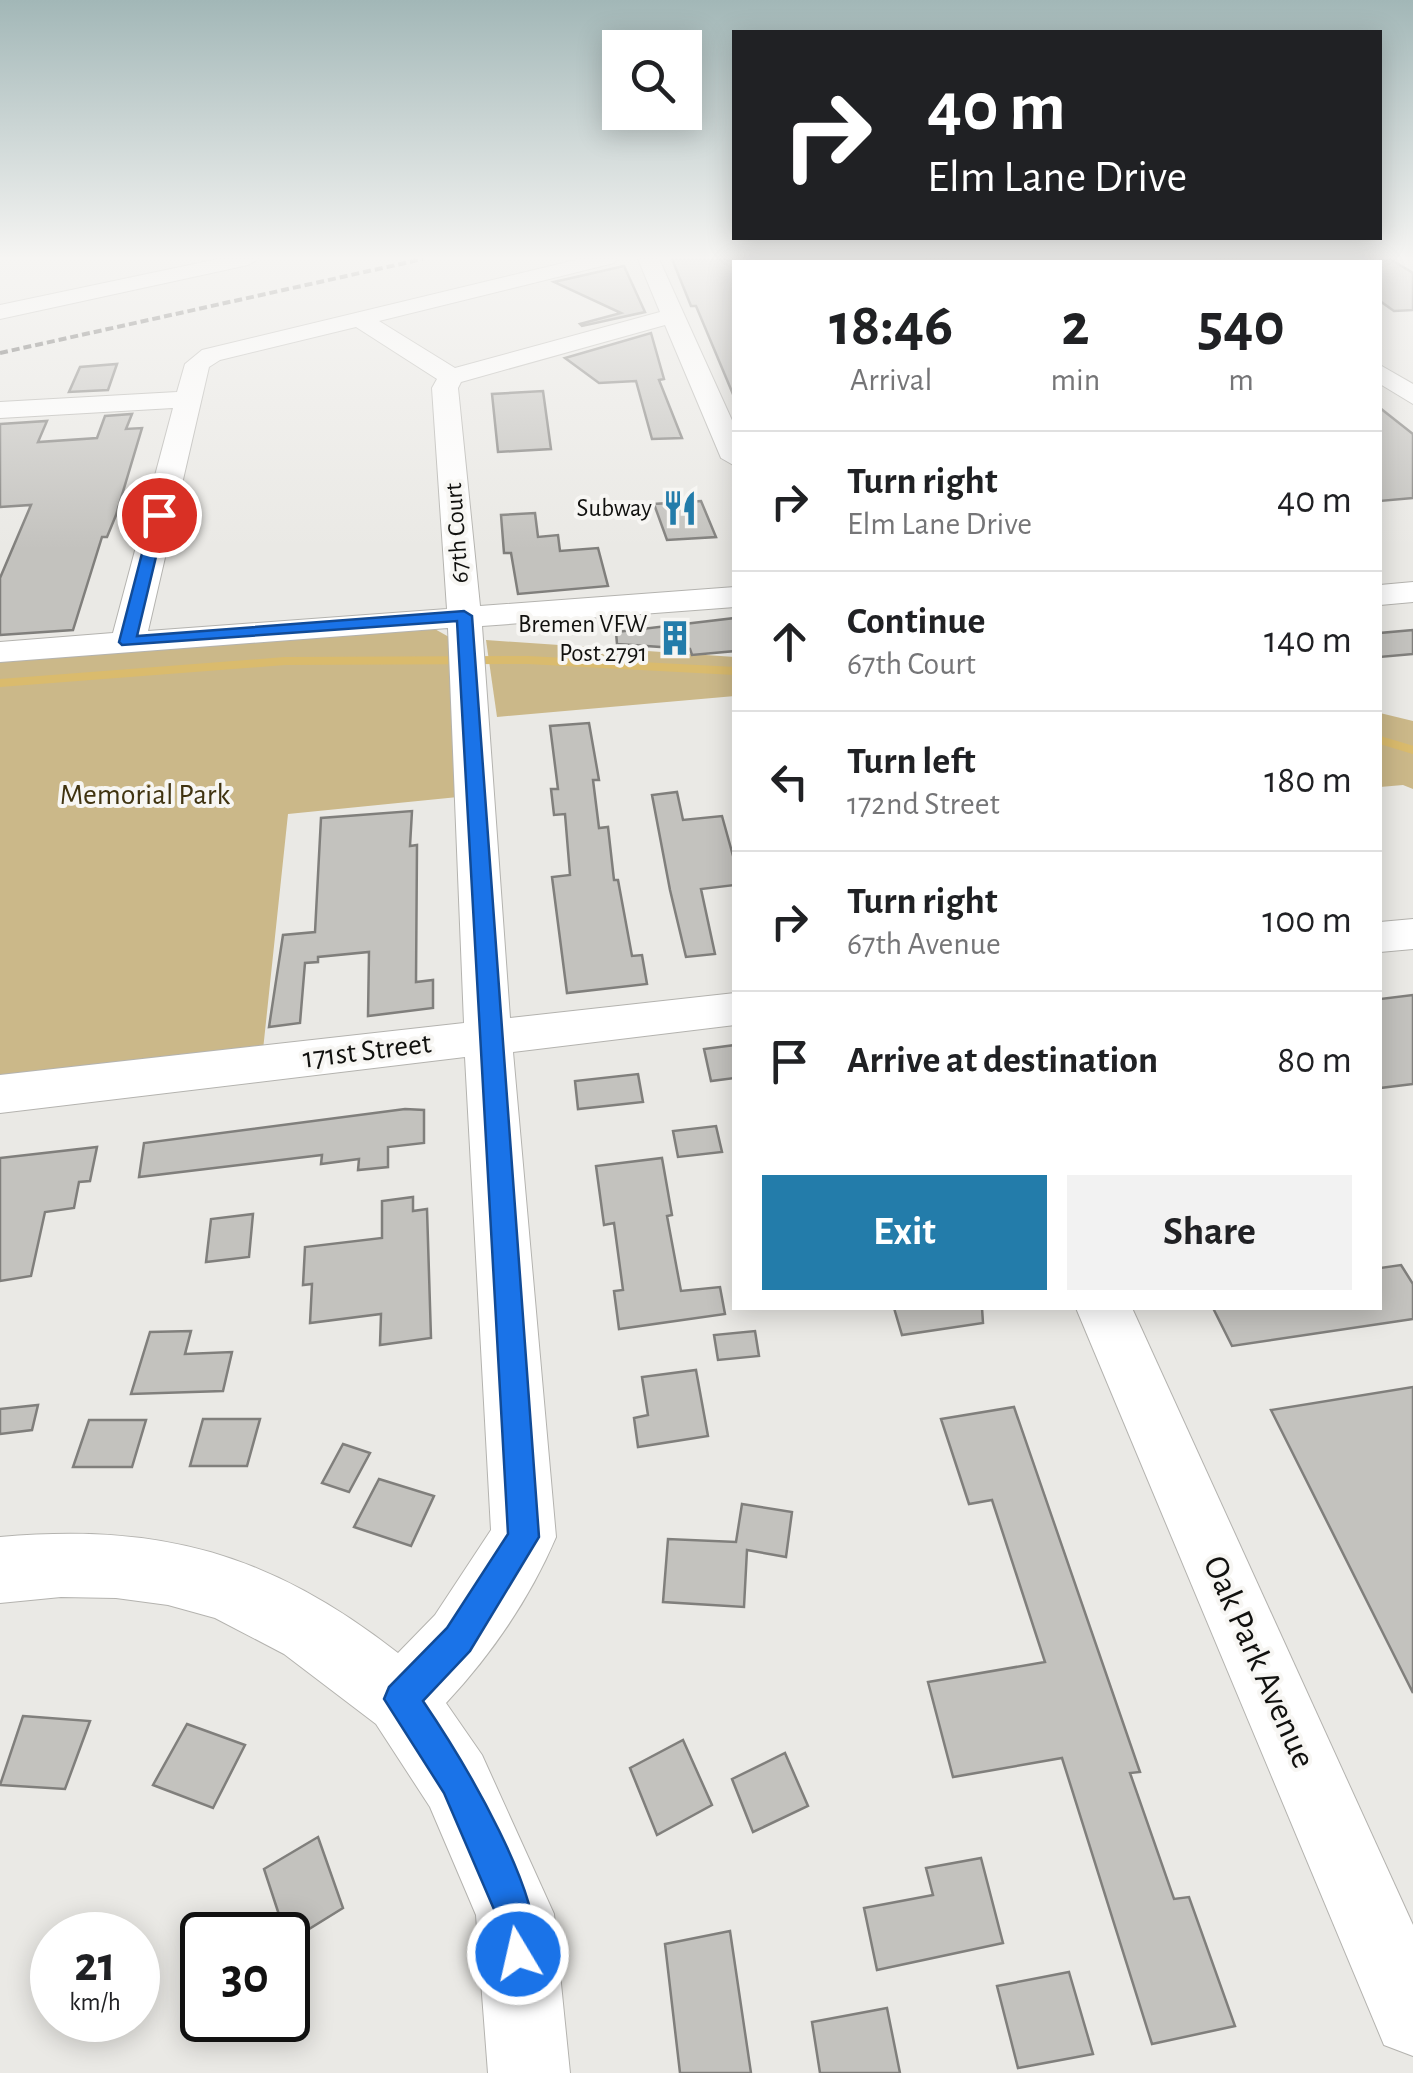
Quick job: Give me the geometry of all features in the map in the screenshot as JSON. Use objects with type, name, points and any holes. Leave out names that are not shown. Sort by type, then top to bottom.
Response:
[{"type":"street","points":[[128,642],[197,364],[210,356]]},
{"type":"street","points":[[417,356],[451,378],[531,356]]},
{"type":"street","points":[[690,356],[732,451]]},
{"type":"street","points":[[1382,373],[1413,396]]},
{"type":"street","name":"67th Court","points":[[401,1699],[459,1639],[524,1537],[488,1037],[468,661],[445,388],[451,378]]},
{"type":"street","points":[[0,410],[188,398]]},
{"type":"street","points":[[1382,595],[1413,592]]},
{"type":"street","points":[[0,652],[732,597]]},
{"type":"street","points":[[1382,937],[1413,934]]},
{"type":"street","name":"171st Street","points":[[0,1094],[732,1008]]},
{"type":"street","name":"Oak Park Avenue","points":[[1105,1310],[1413,2016]]},
{"type":"street","points":[[0,1570],[91,1563],[192,1576],[262,1602],[340,1648],[401,1699],[456,1781],[515,1914],[529,2073]]},
{"type":"green space","name":"Memorial Park","points":[[433,628],[449,637],[458,797],[288,814],[263,1050],[0,1081],[0,661]]},
{"type":"green space","points":[[486,640],[732,657],[732,696],[497,717]]},
{"type":"green space","points":[[1382,713],[1413,721],[1413,789],[1403,785],[1382,787]]},
{"type":"building","points":[[657,356],[664,379],[659,380],[682,438],[652,439],[636,381],[599,383],[565,358]]},
{"type":"building","points":[[717,356],[732,356],[732,392]]},
{"type":"building","points":[[117,364],[108,390],[69,392],[80,367]]},
{"type":"building","points":[[543,391],[551,449],[498,452],[492,394]]},
{"type":"building","points":[[1382,410],[1413,434],[1413,498],[1382,501]]},
{"type":"building","points":[[132,414],[126,429],[142,428],[116,515],[107,537],[102,537],[73,630],[0,635],[0,578],[31,505],[0,507],[0,424],[47,421],[38,442],[97,438],[105,416]]},
{"type":"building","points":[[701,501],[716,537],[667,540],[654,504]]},
{"type":"building","points":[[535,513],[538,537],[558,535],[560,551],[598,548],[608,586],[518,594],[511,553],[504,553],[501,515]]},
{"type":"building","name":"Bremen VFW Post 2791","points":[[732,618],[732,651],[692,655],[690,649],[617,644],[616,632]]},
{"type":"building","points":[[1413,630],[1413,654],[1382,657],[1382,633]]},
{"type":"building","points":[[589,723],[599,780],[593,780],[599,828],[608,827],[614,880],[618,880],[632,956],[642,955],[647,984],[567,993],[552,877],[570,875],[565,814],[554,815],[551,789],[558,789],[550,726]]},
{"type":"building","points":[[677,792],[683,820],[722,816],[732,852],[732,885],[701,889],[715,954],[686,957],[652,795]]},
{"type":"building","points":[[412,811],[410,846],[417,845],[416,982],[433,980],[433,1008],[368,1016],[369,952],[318,957],[318,962],[305,963],[300,1023],[269,1027],[283,935],[315,932],[321,818]]},
{"type":"building","points":[[1413,995],[1413,1084],[1382,1088],[1382,999]]},
{"type":"building","points":[[732,1045],[732,1078],[711,1081],[704,1049]]},
{"type":"building","points":[[638,1074],[643,1102],[578,1109],[575,1081]]},
{"type":"building","points":[[405,1109],[424,1110],[424,1143],[388,1147],[388,1167],[358,1170],[359,1159],[321,1164],[322,1155],[139,1177],[144,1143]]},
{"type":"building","points":[[716,1126],[722,1152],[678,1157],[673,1131]]},
{"type":"building","points":[[97,1147],[90,1181],[79,1182],[74,1208],[45,1212],[31,1276],[0,1281],[0,1158]]},
{"type":"building","points":[[662,1158],[672,1215],[667,1216],[681,1291],[720,1287],[725,1314],[619,1329],[614,1291],[623,1290],[614,1223],[604,1225],[596,1166]]},
{"type":"building","points":[[413,1197],[413,1211],[427,1209],[431,1338],[380,1345],[381,1314],[310,1323],[312,1284],[303,1285],[305,1247],[382,1238],[382,1201]]},
{"type":"building","points":[[253,1214],[249,1257],[206,1262],[211,1219]]},
{"type":"building","points":[[1401,1265],[1413,1284],[1413,1319],[1232,1346],[1214,1310],[1382,1310],[1382,1268]]},
{"type":"building","points":[[895,1310],[982,1310],[983,1323],[902,1335]]},
{"type":"building","points":[[191,1331],[185,1354],[232,1352],[223,1391],[131,1394],[150,1332]]},
{"type":"building","points":[[755,1331],[759,1356],[718,1360],[714,1335]]},
{"type":"building","points":[[696,1370],[708,1436],[638,1447],[634,1418],[648,1415],[642,1377]]},
{"type":"building","points":[[1413,1387],[1413,1693],[1271,1410]]},
{"type":"building","points":[[38,1405],[32,1430],[0,1434],[0,1409]]},
{"type":"building","points":[[1014,1407],[1140,1772],[1130,1773],[1174,1899],[1189,1897],[1235,2026],[1152,2044],[1062,1758],[953,1777],[928,1682],[1045,1662],[992,1500],[969,1504],[941,1419]]},
{"type":"building","points":[[203,1419],[260,1419],[247,1466],[190,1466]]},
{"type":"building","points":[[89,1420],[146,1420],[132,1467],[73,1467]]},
{"type":"building","points":[[343,1444],[370,1453],[349,1492],[322,1483]]},
{"type":"building","points":[[379,1479],[434,1496],[411,1546],[354,1527]]},
{"type":"building","points":[[742,1504],[792,1512],[786,1557],[747,1550],[744,1607],[663,1602],[668,1539],[736,1542]]},
{"type":"building","points":[[23,1716],[90,1721],[65,1789],[0,1785]]},
{"type":"building","points":[[187,1724],[245,1745],[213,1808],[153,1785]]},
{"type":"building","points":[[683,1740],[712,1805],[657,1835],[630,1768]]},
{"type":"building","points":[[785,1753],[808,1806],[753,1832],[732,1779]]},
{"type":"building","points":[[318,1837],[343,1908],[310,1928],[310,1912],[278,1912],[264,1869]]},
{"type":"building","points":[[981,1858],[1003,1943],[877,1970],[864,1908],[933,1895],[926,1868]]},
{"type":"building","points":[[730,1931],[751,2073],[680,2073],[665,1944]]},
{"type":"building","points":[[1069,1972],[1093,2054],[1018,2068],[997,1986]]},
{"type":"building","points":[[887,2008],[900,2073],[820,2073],[812,2022]]},
{"type":"waterway","points":[[0,683],[285,661],[528,660],[732,671]]},
{"type":"waterway","points":[[1382,741],[1413,750]]},
{"type":"place","name":"Subway","points":[[680,508]]},
{"type":"place","name":"Bremen VFW Post 2791","points":[[675,638]]},
{"type":"route","points":[[159,515],[128,642],[464,616],[488,1037],[524,1537],[459,1639],[401,1699],[456,1781],[515,1914],[518,1954]]}]
